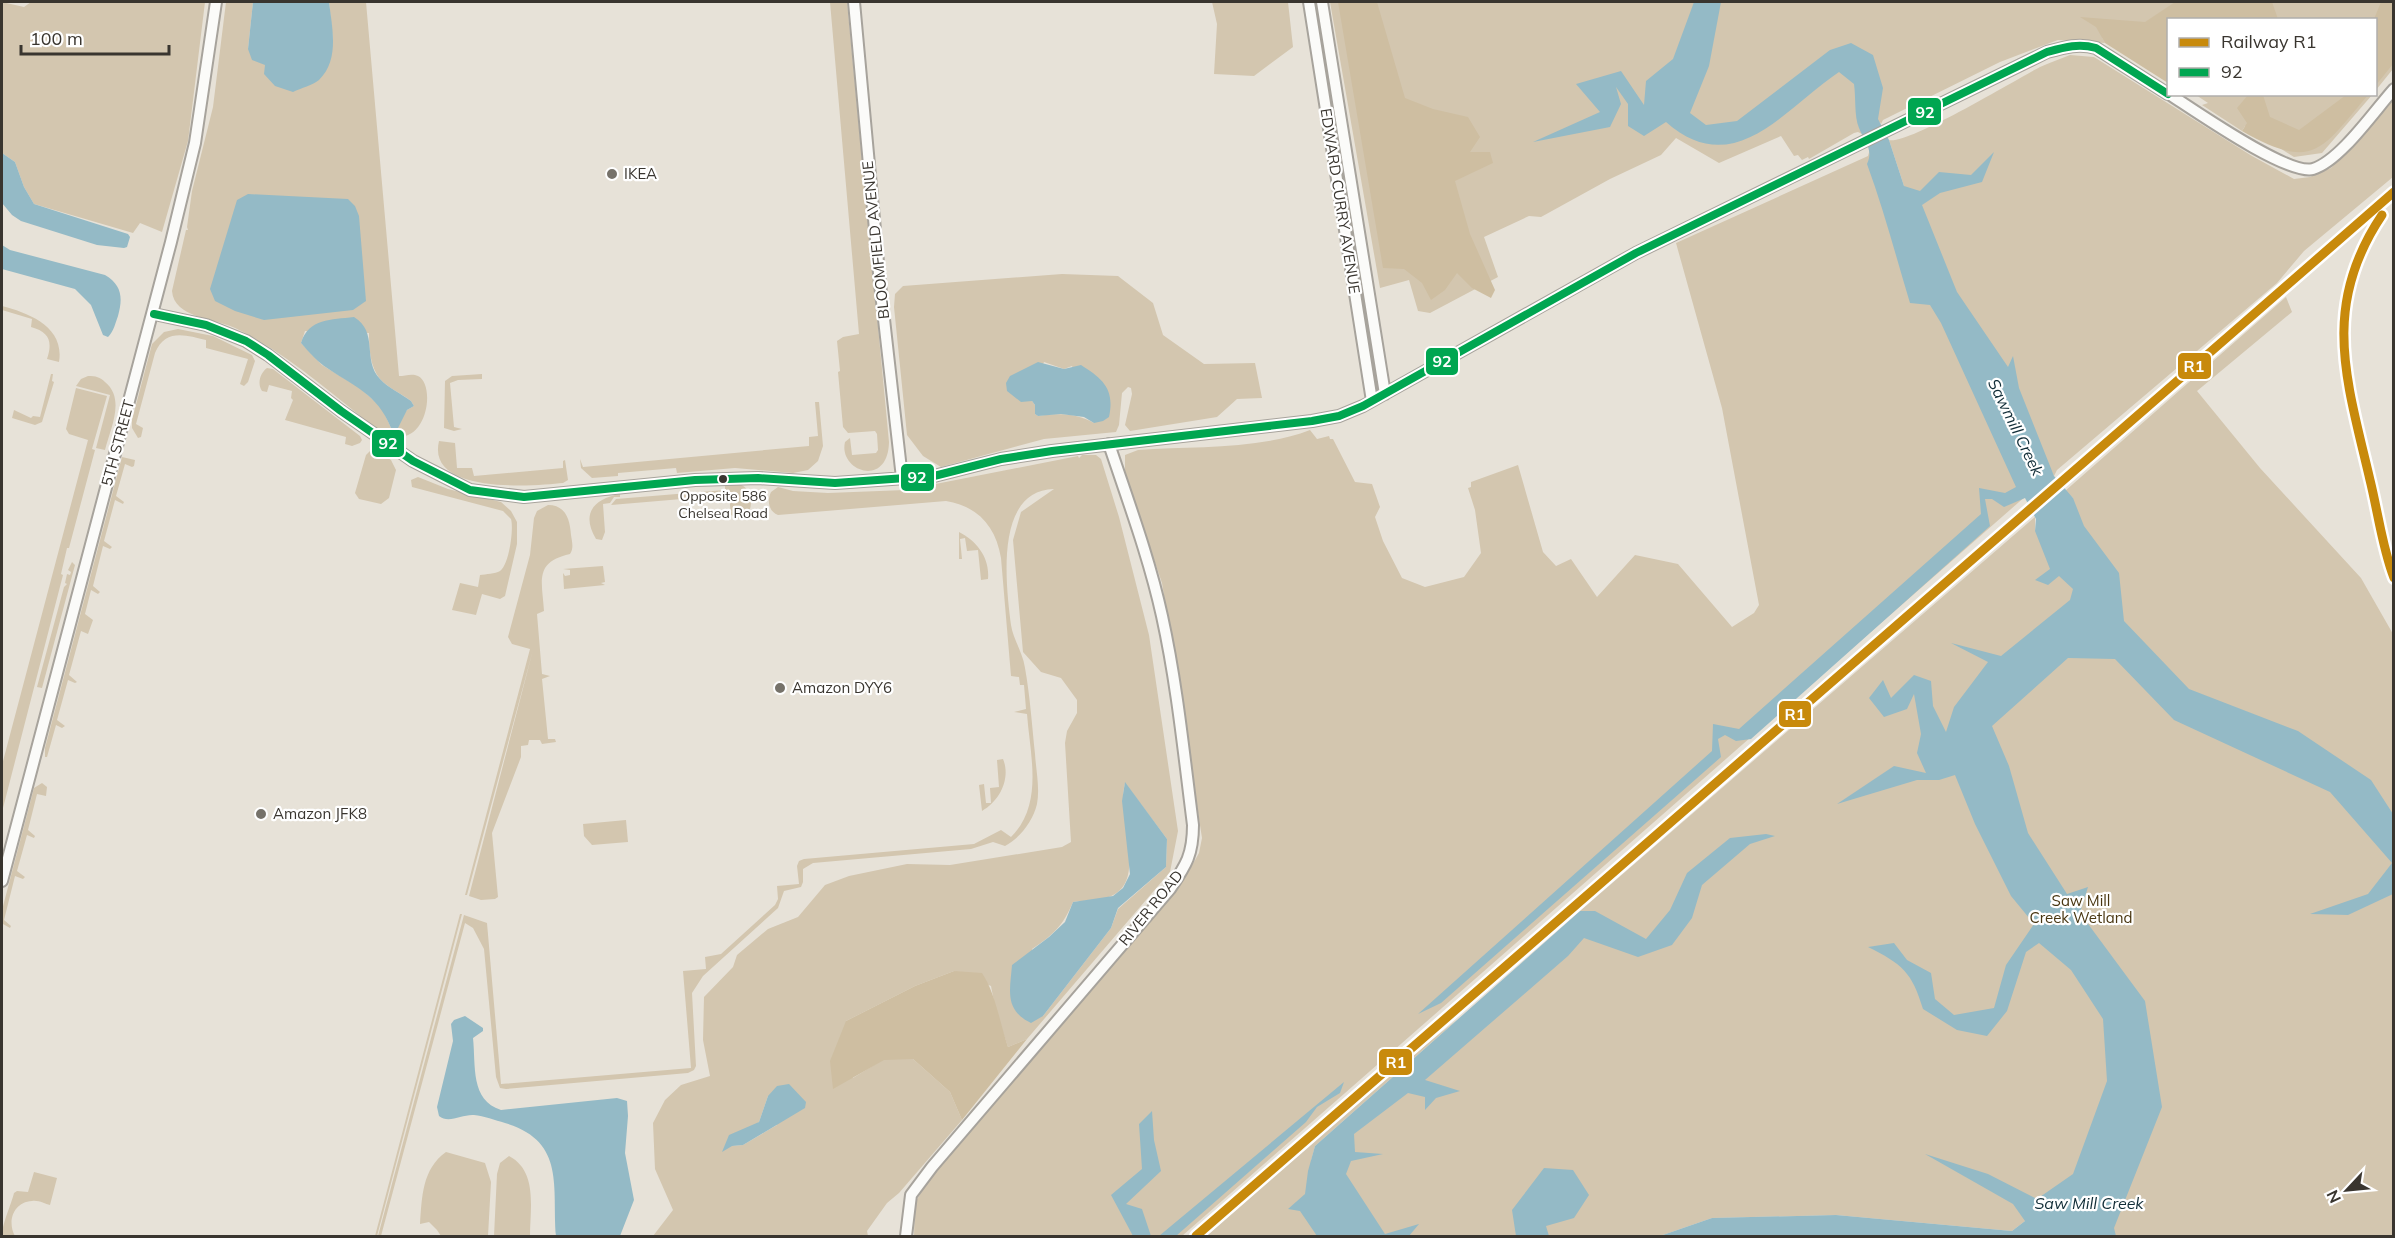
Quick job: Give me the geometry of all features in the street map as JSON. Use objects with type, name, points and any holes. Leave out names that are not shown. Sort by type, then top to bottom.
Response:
[{"type":"street","name":"5TH STREET","points":[[2,881],[154,314],[195,143],[216,2]]},
{"type":"street","name":"BLOOMFIELD AVENUE","points":[[854,2],[880,284],[902,478]]},
{"type":"street","name":"EDWARD CURRY AVENUE","points":[[1308,2],[1372,401]]},
{"type":"street","name":"EDWARD CURRY AVENUE","points":[[1323,2],[1385,394]]},
{"type":"street","points":[[154,314],[206,325],[246,341],[413,461],[470,490],[524,497],[695,480],[758,477],[835,483],[934,476],[1001,459],[1339,416],[1385,394],[1636,254],[2047,52],[2067,46],[2084,45],[2096,48],[2167,93]]},
{"type":"street","points":[[2172,96],[2273,159],[2299,170],[2313,169],[2331,160],[2394,88]]},
{"type":"street","points":[[1343,221],[1357,219]]},
{"type":"street","name":"RIVER ROAD","points":[[906,1236],[911,1195],[1170,889],[1185,866],[1193,846],[1190,802],[1172,667],[1162,616],[1152,576],[1109,444]]},
{"type":"green space","points":[[2,2],[24,7],[31,2],[205,2],[188,141],[162,232],[140,223],[133,233],[34,204],[24,187],[15,162],[2,153]]},
{"type":"green space","points":[[226,2],[253,2],[248,49],[333,42],[329,2],[366,2],[399,376],[418,376],[424,382],[427,392],[424,416],[418,427],[409,435],[397,437],[382,433],[274,350],[235,328],[187,312],[174,300],[172,291],[186,230],[188,230],[192,191],[213,107]],"holes":[[[305,331],[369,333],[371,357],[380,379],[411,401],[414,406],[407,410],[391,428],[382,408],[360,388],[322,365],[301,343]]]},
{"type":"green space","points":[[830,2],[847,2],[889,442],[887,457],[881,466],[873,470],[856,467],[849,461],[845,452],[845,442],[850,438],[852,455],[876,453],[878,450],[875,431],[848,433],[843,427],[837,341],[843,337],[859,334]]},
{"type":"green space","points":[[1212,2],[1288,2],[1293,47],[1254,76],[1214,74],[1217,24]]},
{"type":"green space","points":[[1313,2],[1319,2],[1349,209],[1346,208]]},
{"type":"green space","points":[[1330,2],[2393,2],[2393,69],[2377,89],[2377,18],[2167,18],[2167,20],[2102,37],[2105,43],[2058,40],[2000,62],[1883,120],[1881,124],[1880,122],[1861,131],[1862,134],[1854,133],[1809,159],[1808,157],[1802,160],[1798,155],[1794,156],[1781,136],[1719,163],[1676,138],[1661,155],[1610,179],[1541,217],[1529,216],[1484,237],[1498,277],[1430,313],[1418,311],[1409,280],[1380,288]]},
{"type":"green space","points":[[2070,55],[2094,57],[2252,156],[2294,179],[2310,177],[2331,168],[2393,95],[2393,177],[2304,251],[2277,283],[2057,470],[2054,476],[1952,292],[1904,186],[1889,140],[1900,139],[1939,123],[2040,67]]},
{"type":"green space","points":[[2198,96],[2371,96],[2322,153],[2294,157],[2245,126],[2242,131],[2202,105],[2208,103]]},
{"type":"green space","points":[[1870,149],[1871,157],[2027,495],[1182,1236],[914,1236],[915,1203],[927,1182],[1190,869],[1199,853],[1202,838],[1162,583],[1125,475],[1125,455],[1138,450],[1247,444],[1269,441],[1310,430],[1317,439],[1329,436],[1333,439],[1355,482],[1372,484],[1380,507],[1375,517],[1383,541],[1402,578],[1425,587],[1464,577],[1481,553],[1475,510],[1468,488],[1471,487],[1471,482],[1518,465],[1543,552],[1556,566],[1571,559],[1597,597],[1635,555],[1678,564],[1732,627],[1754,613],[1759,605],[1722,408],[1676,243],[1868,156]]},
{"type":"green space","points":[[1062,274],[1118,276],[1153,303],[1163,335],[1204,364],[1255,363],[1262,398],[1237,399],[1217,417],[1130,431],[1125,425],[1132,394],[1131,388],[1128,387],[1122,393],[1119,425],[1116,432],[1044,439],[941,467],[923,456],[907,435],[894,307],[895,294],[903,286]],"holes":[[[1044,362],[1064,369],[1072,366],[1094,423],[1081,417],[1067,415],[1038,416],[1035,414],[1035,405],[1032,401],[1026,401]]]},
{"type":"green space","name":"Saw Mill Creek Wetland","points":[[2286,297],[2292,312],[2197,391],[2260,468],[2361,578],[2393,634],[2393,1236],[2116,1236],[2025,1221],[2012,1231],[1836,1215],[1712,1218],[1660,1236],[1206,1236],[1394,1070],[1458,1019],[1315,1146],[1311,1161],[1595,911],[1580,911],[2035,517],[2035,531],[2073,498],[2065,491]]},
{"type":"green space","points":[[2,306],[33,318],[51,331],[59,350],[59,362],[47,359],[50,347],[48,338],[31,327],[32,319],[2,310]]},
{"type":"green space","points":[[178,329],[213,336],[252,355],[255,361],[248,382],[244,386],[240,384],[248,359],[206,348],[206,340],[184,335],[164,340],[155,353],[136,424],[143,428],[141,437],[138,438],[132,428],[132,420],[152,344],[164,332]]},
{"type":"green space","points":[[267,368],[273,369],[360,436],[362,440],[360,443],[352,446],[345,444],[346,437],[285,420],[293,400],[292,391],[269,385],[267,392],[262,391],[260,379]]},
{"type":"green space","points":[[51,374],[53,374],[52,381],[54,382],[42,422],[35,425],[12,418],[14,410],[31,418],[40,417]]},
{"type":"green space","points":[[482,374],[482,379],[458,380],[450,383],[454,427],[462,429],[454,431],[444,428],[445,381],[452,376]]},
{"type":"green space","points":[[88,376],[103,380],[115,397],[115,415],[105,450],[96,448],[110,395],[76,386],[81,379]]},
{"type":"green space","points":[[76,388],[107,396],[2,812],[2,765],[88,440],[69,434],[66,429]]},
{"type":"green space","points":[[815,402],[819,402],[823,446],[818,461],[808,470],[793,473],[735,468],[677,473],[676,468],[618,473],[618,476],[592,478],[581,468],[580,459],[583,467],[809,446],[809,437],[818,436]]},
{"type":"green space","points":[[439,441],[455,443],[457,468],[472,468],[474,476],[563,468],[565,460],[568,480],[563,483],[508,485],[465,479],[449,471],[439,458]]},
{"type":"green space","points":[[375,450],[391,460],[396,470],[389,498],[381,504],[359,499],[355,493],[366,455]]},
{"type":"green space","points":[[1082,455],[1096,455],[1101,459],[1119,517],[1149,635],[1178,831],[1170,872],[1027,1039],[1008,1047],[996,1012],[991,986],[954,971],[915,986],[846,1021],[853,1078],[884,1059],[913,1059],[950,1092],[962,1120],[899,1193],[887,1203],[867,1231],[868,1236],[653,1236],[673,1210],[655,1169],[653,1123],[665,1100],[681,1085],[710,1076],[703,1040],[704,997],[733,967],[737,955],[768,929],[798,917],[825,885],[849,876],[907,864],[950,865],[1062,847],[1071,842],[1065,743],[1067,731],[1077,713],[1077,700],[1061,678],[1041,672],[1023,652],[1013,540],[1021,512],[1054,489],[1035,494],[1021,505],[1013,522],[1008,543],[1007,587],[1011,625],[1025,668],[1038,785],[1035,810],[1021,834],[1005,846],[993,842],[971,849],[813,863],[803,869],[801,887],[784,891],[778,908],[703,976],[692,993],[696,1066],[688,1073],[500,1088],[496,1077],[484,949],[473,928],[465,923],[381,1236],[378,1236],[464,915],[487,923],[501,1084],[691,1068],[683,971],[706,969],[705,957],[721,954],[775,905],[778,899],[777,886],[799,884],[797,866],[799,861],[974,844],[1001,830],[1011,837],[1021,824],[1028,810],[1032,778],[1027,714],[1014,712],[1026,709],[1024,685],[1020,685],[1019,677],[1011,676],[1001,558],[995,537],[984,520],[967,508],[946,501],[778,515],[769,505],[771,492],[778,487],[793,491],[828,493],[905,490],[1078,456],[1079,458]],"holes":[[[1125,783],[1167,839],[1166,867],[1118,909],[1111,928],[1043,1016],[1032,949],[1057,929],[1073,902],[1111,896],[1124,885],[1129,859],[1123,796]],[[768,1096],[777,1125],[743,1145],[732,1146],[759,1122]]]},
{"type":"green space","points":[[122,457],[135,460],[134,466],[125,464],[116,496],[124,502],[123,504],[115,500],[104,541],[112,547],[110,549],[103,546],[93,586],[100,592],[98,594],[91,590],[85,614],[93,620],[88,634],[81,631],[69,675],[77,682],[68,680],[57,720],[65,726],[62,728],[56,725],[47,757],[45,757],[45,748]]},
{"type":"green space","points":[[418,477],[448,489],[501,502],[511,511],[517,522],[517,544],[505,596],[500,599],[482,594],[476,615],[452,610],[460,583],[478,587],[480,575],[500,571],[506,562],[510,546],[511,519],[503,511],[412,487],[411,480]]},
{"type":"green space","points":[[739,484],[747,489],[751,502],[747,516],[740,519],[731,515],[729,495],[611,505],[616,499],[725,490],[725,485]]},
{"type":"green space","points":[[620,494],[620,497],[614,497],[610,503],[603,504],[605,532],[602,540],[596,539],[590,522],[592,509],[603,500]]},
{"type":"green space","points":[[548,505],[559,508],[566,514],[570,524],[572,545],[570,554],[550,562],[545,568],[542,582],[544,611],[537,614],[542,674],[550,676],[542,679],[548,739],[555,739],[556,742],[542,744],[540,740],[529,740],[528,745],[521,746],[521,757],[492,833],[498,897],[481,900],[469,896],[533,650],[467,895],[465,895],[530,649],[512,644],[508,637],[530,555],[534,518],[537,511]]},
{"type":"green space","points":[[959,532],[977,545],[981,551],[987,564],[988,579],[981,580],[978,550],[967,551],[965,538],[960,539],[962,559],[959,559]]},
{"type":"green space","points":[[72,562],[75,565],[42,688],[37,687],[64,587],[67,584],[65,583],[67,574],[70,575],[71,572],[68,570]]},
{"type":"green space","points":[[603,566],[605,582],[601,583],[605,585],[564,589],[563,573],[565,576],[570,575],[570,570],[563,569]]},
{"type":"green space","points":[[1003,759],[1005,781],[999,795],[988,807],[982,811],[979,785],[984,784],[986,803],[991,803],[990,788],[999,787],[997,760]]},
{"type":"green space","points":[[42,783],[47,787],[46,796],[37,794],[28,830],[35,836],[34,838],[27,835],[17,871],[25,877],[23,879],[15,876],[4,920],[11,926],[10,928],[3,924],[2,929],[2,910],[34,788]]},
{"type":"green space","points":[[626,820],[628,842],[592,845],[584,836],[583,824]]},
{"type":"green space","points":[[460,914],[462,914],[377,1236],[375,1236]]},
{"type":"green space","points":[[446,1152],[485,1163],[491,1182],[488,1236],[441,1236],[429,1222],[420,1224],[423,1194],[428,1175],[438,1159]]},
{"type":"green space","points":[[509,1156],[525,1171],[528,1181],[531,1203],[530,1236],[494,1236],[497,1174],[500,1163]]},
{"type":"green space","points":[[34,1172],[57,1178],[50,1205],[35,1201],[20,1205],[12,1219],[15,1236],[2,1236],[14,1193],[28,1192]]},
{"type":"shaded area","points":[[1338,2],[1377,2],[1405,98],[1433,109],[1468,117],[1480,137],[1470,152],[1490,152],[1493,163],[1455,181],[1470,234],[1495,290],[1491,298],[1472,288],[1457,273],[1445,290],[1431,300],[1422,283],[1404,269],[1383,268]]},
{"type":"shaded area","points":[[2175,2],[2272,2],[2278,18],[2167,18],[2167,82],[2105,43],[2096,27],[2080,17],[2145,22]]},
{"type":"shaded area","points":[[2381,2],[2393,2],[2393,64],[2377,84],[2377,18],[2374,18]]},
{"type":"shaded area","points":[[2247,96],[2263,96],[2270,117],[2299,130],[2345,96],[2367,96],[2339,130],[2314,149],[2301,152],[2285,150],[2242,131],[2247,123],[2237,108]]},
{"type":"shaded area","points":[[954,971],[982,973],[994,998],[1008,1047],[1027,1039],[962,1120],[950,1092],[913,1059],[884,1060],[833,1089],[830,1061],[846,1021],[915,986]]},
{"type":"water","points":[[253,2],[329,2],[333,32],[332,53],[326,72],[319,80],[293,92],[275,86],[264,74],[265,65],[252,60],[248,49]]},
{"type":"water","name":"Saw Mill Creek","points":[[1694,2],[1721,2],[1709,66],[1690,113],[1706,125],[1737,121],[1830,50],[1851,43],[1873,55],[1883,88],[1878,119],[1889,140],[1904,186],[1920,191],[1939,172],[1971,175],[1994,152],[1982,182],[1940,193],[1922,205],[1957,292],[2008,367],[2013,356],[2019,388],[2054,476],[2073,498],[2084,526],[2119,573],[2124,621],[2189,689],[2298,731],[2371,780],[2393,814],[2393,894],[2348,915],[2310,914],[2368,894],[2392,863],[2330,792],[2174,720],[2115,659],[2068,658],[1992,726],[2009,766],[2028,833],[2067,894],[2088,887],[2080,913],[2145,1001],[2162,1107],[2114,1228],[2116,1236],[1660,1236],[1712,1218],[1836,1215],[2012,1231],[2025,1221],[2013,1204],[1925,1154],[1988,1174],[2037,1199],[2073,1174],[2107,1081],[2103,1019],[2071,970],[2039,943],[2026,952],[2007,1011],[1987,1036],[1957,1030],[1923,1009],[1915,986],[1904,970],[1868,947],[1894,943],[1907,960],[1931,973],[1935,999],[1954,1015],[1994,1008],[2006,965],[2034,924],[2011,896],[1975,824],[1955,775],[1939,780],[1917,780],[1837,804],[1894,766],[1926,773],[1917,753],[1921,734],[1914,694],[1907,709],[1884,717],[1869,698],[1883,680],[1891,698],[1914,675],[1931,681],[1933,706],[1946,732],[1954,707],[1988,662],[1951,643],[2001,656],[2070,600],[2073,589],[2059,576],[2048,585],[2035,580],[2050,569],[2035,531],[2036,519],[2025,498],[2004,507],[1992,499],[1985,499],[1990,526],[1751,739],[1736,741],[1725,735],[1718,739],[1721,757],[1441,1003],[1418,1014],[1712,751],[1713,724],[1739,729],[1981,514],[1979,488],[2005,493],[2016,487],[1941,323],[1930,305],[1910,303],[1867,164],[1869,149],[1857,123],[1854,84],[1839,72],[1778,120],[1736,142],[1714,145],[1691,139],[1666,122],[1644,136],[1628,126],[1628,104],[1616,87],[1621,104],[1610,127],[1533,142],[1600,112],[1576,84],[1621,71],[1644,105],[1646,81],[1673,59]]},
{"type":"water","points":[[2,153],[15,162],[24,187],[34,204],[128,234],[130,237],[127,247],[97,245],[21,221],[12,215],[2,203]]},
{"type":"water","points":[[248,194],[348,199],[355,206],[359,216],[366,301],[353,310],[264,320],[235,311],[215,301],[210,289],[237,200]]},
{"type":"water","points":[[2,245],[10,250],[105,275],[111,279],[118,288],[121,298],[118,316],[110,335],[108,337],[103,335],[91,305],[75,289],[2,269]]},
{"type":"water","points":[[354,317],[362,323],[366,330],[372,363],[380,379],[411,401],[414,406],[407,410],[398,428],[391,428],[379,406],[371,398],[324,366],[301,343],[309,329],[315,325],[329,320]]},
{"type":"water","points":[[1038,362],[1064,369],[1081,365],[1096,375],[1109,392],[1109,417],[1094,423],[1084,417],[1061,414],[1038,416],[1035,414],[1035,405],[1032,401],[1021,402],[1007,391],[1006,383],[1010,376]]},
{"type":"water","points":[[1125,782],[1167,839],[1166,867],[1118,908],[1111,928],[1043,1016],[1031,1023],[1022,1018],[1013,1006],[1010,991],[1012,965],[1065,922],[1073,902],[1113,896],[1123,888],[1130,874],[1122,801]]},
{"type":"water","points":[[1766,834],[1775,836],[1750,844],[1702,885],[1692,918],[1672,945],[1638,957],[1584,938],[1568,956],[1425,1080],[1460,1091],[1436,1098],[1425,1110],[1425,1097],[1408,1093],[1354,1134],[1355,1152],[1383,1154],[1351,1161],[1346,1174],[1385,1234],[1419,1224],[1409,1236],[1317,1236],[1300,1211],[1288,1209],[1305,1194],[1315,1146],[1580,911],[1595,911],[1646,939],[1670,910],[1687,873],[1730,838]]},
{"type":"water","points":[[465,1016],[483,1028],[483,1031],[473,1038],[476,1081],[484,1098],[491,1105],[501,1110],[617,1098],[627,1101],[625,1153],[634,1200],[620,1236],[556,1236],[552,1168],[547,1154],[538,1141],[525,1131],[486,1117],[469,1115],[447,1119],[439,1116],[437,1107],[453,1041],[451,1024],[454,1020]]},
{"type":"water","points":[[1344,1082],[1340,1093],[1317,1107],[1306,1122],[1176,1236],[1159,1236]]},
{"type":"water","points":[[789,1084],[806,1102],[805,1108],[743,1145],[732,1146],[722,1152],[729,1135],[759,1122],[768,1096],[777,1086]]},
{"type":"water","points":[[1152,1111],[1154,1140],[1161,1171],[1126,1204],[1142,1209],[1151,1236],[1133,1236],[1111,1195],[1142,1169],[1139,1124]]},
{"type":"water","points":[[1544,1168],[1573,1170],[1589,1195],[1574,1218],[1546,1226],[1549,1236],[1516,1236],[1512,1210]]},
{"type":"pier","points":[[2059,477],[2064,484],[2031,513],[2026,506]]},
{"type":"rail line","name":"R1","points":[[1196,1236],[2394,192]]},
{"type":"rail line","name":"R1","points":[[2382,215],[2363,249],[2351,281],[2345,313],[2344,345],[2353,410],[2383,542],[2394,578]]},
{"type":"transit line","name":"92","points":[[154,314],[206,325],[246,341],[413,461],[470,490],[524,497],[695,480],[758,478],[835,483],[934,476],[1001,459],[1052,451],[1339,416],[1363,406],[1636,253],[2047,52],[2078,46],[2096,48],[2167,93]]},
{"type":"place","name":"IKEA","points":[[612,174]]},
{"type":"place","name":"Opposite 586 Chelsea Road","points":[[723,479]]},
{"type":"place","name":"Amazon DYY6","points":[[780,688]]},
{"type":"place","name":"Amazon JFK8","points":[[261,814]]},
{"type":"water label","name":"Sawmill Creek","points":[[2016,427]]}]
